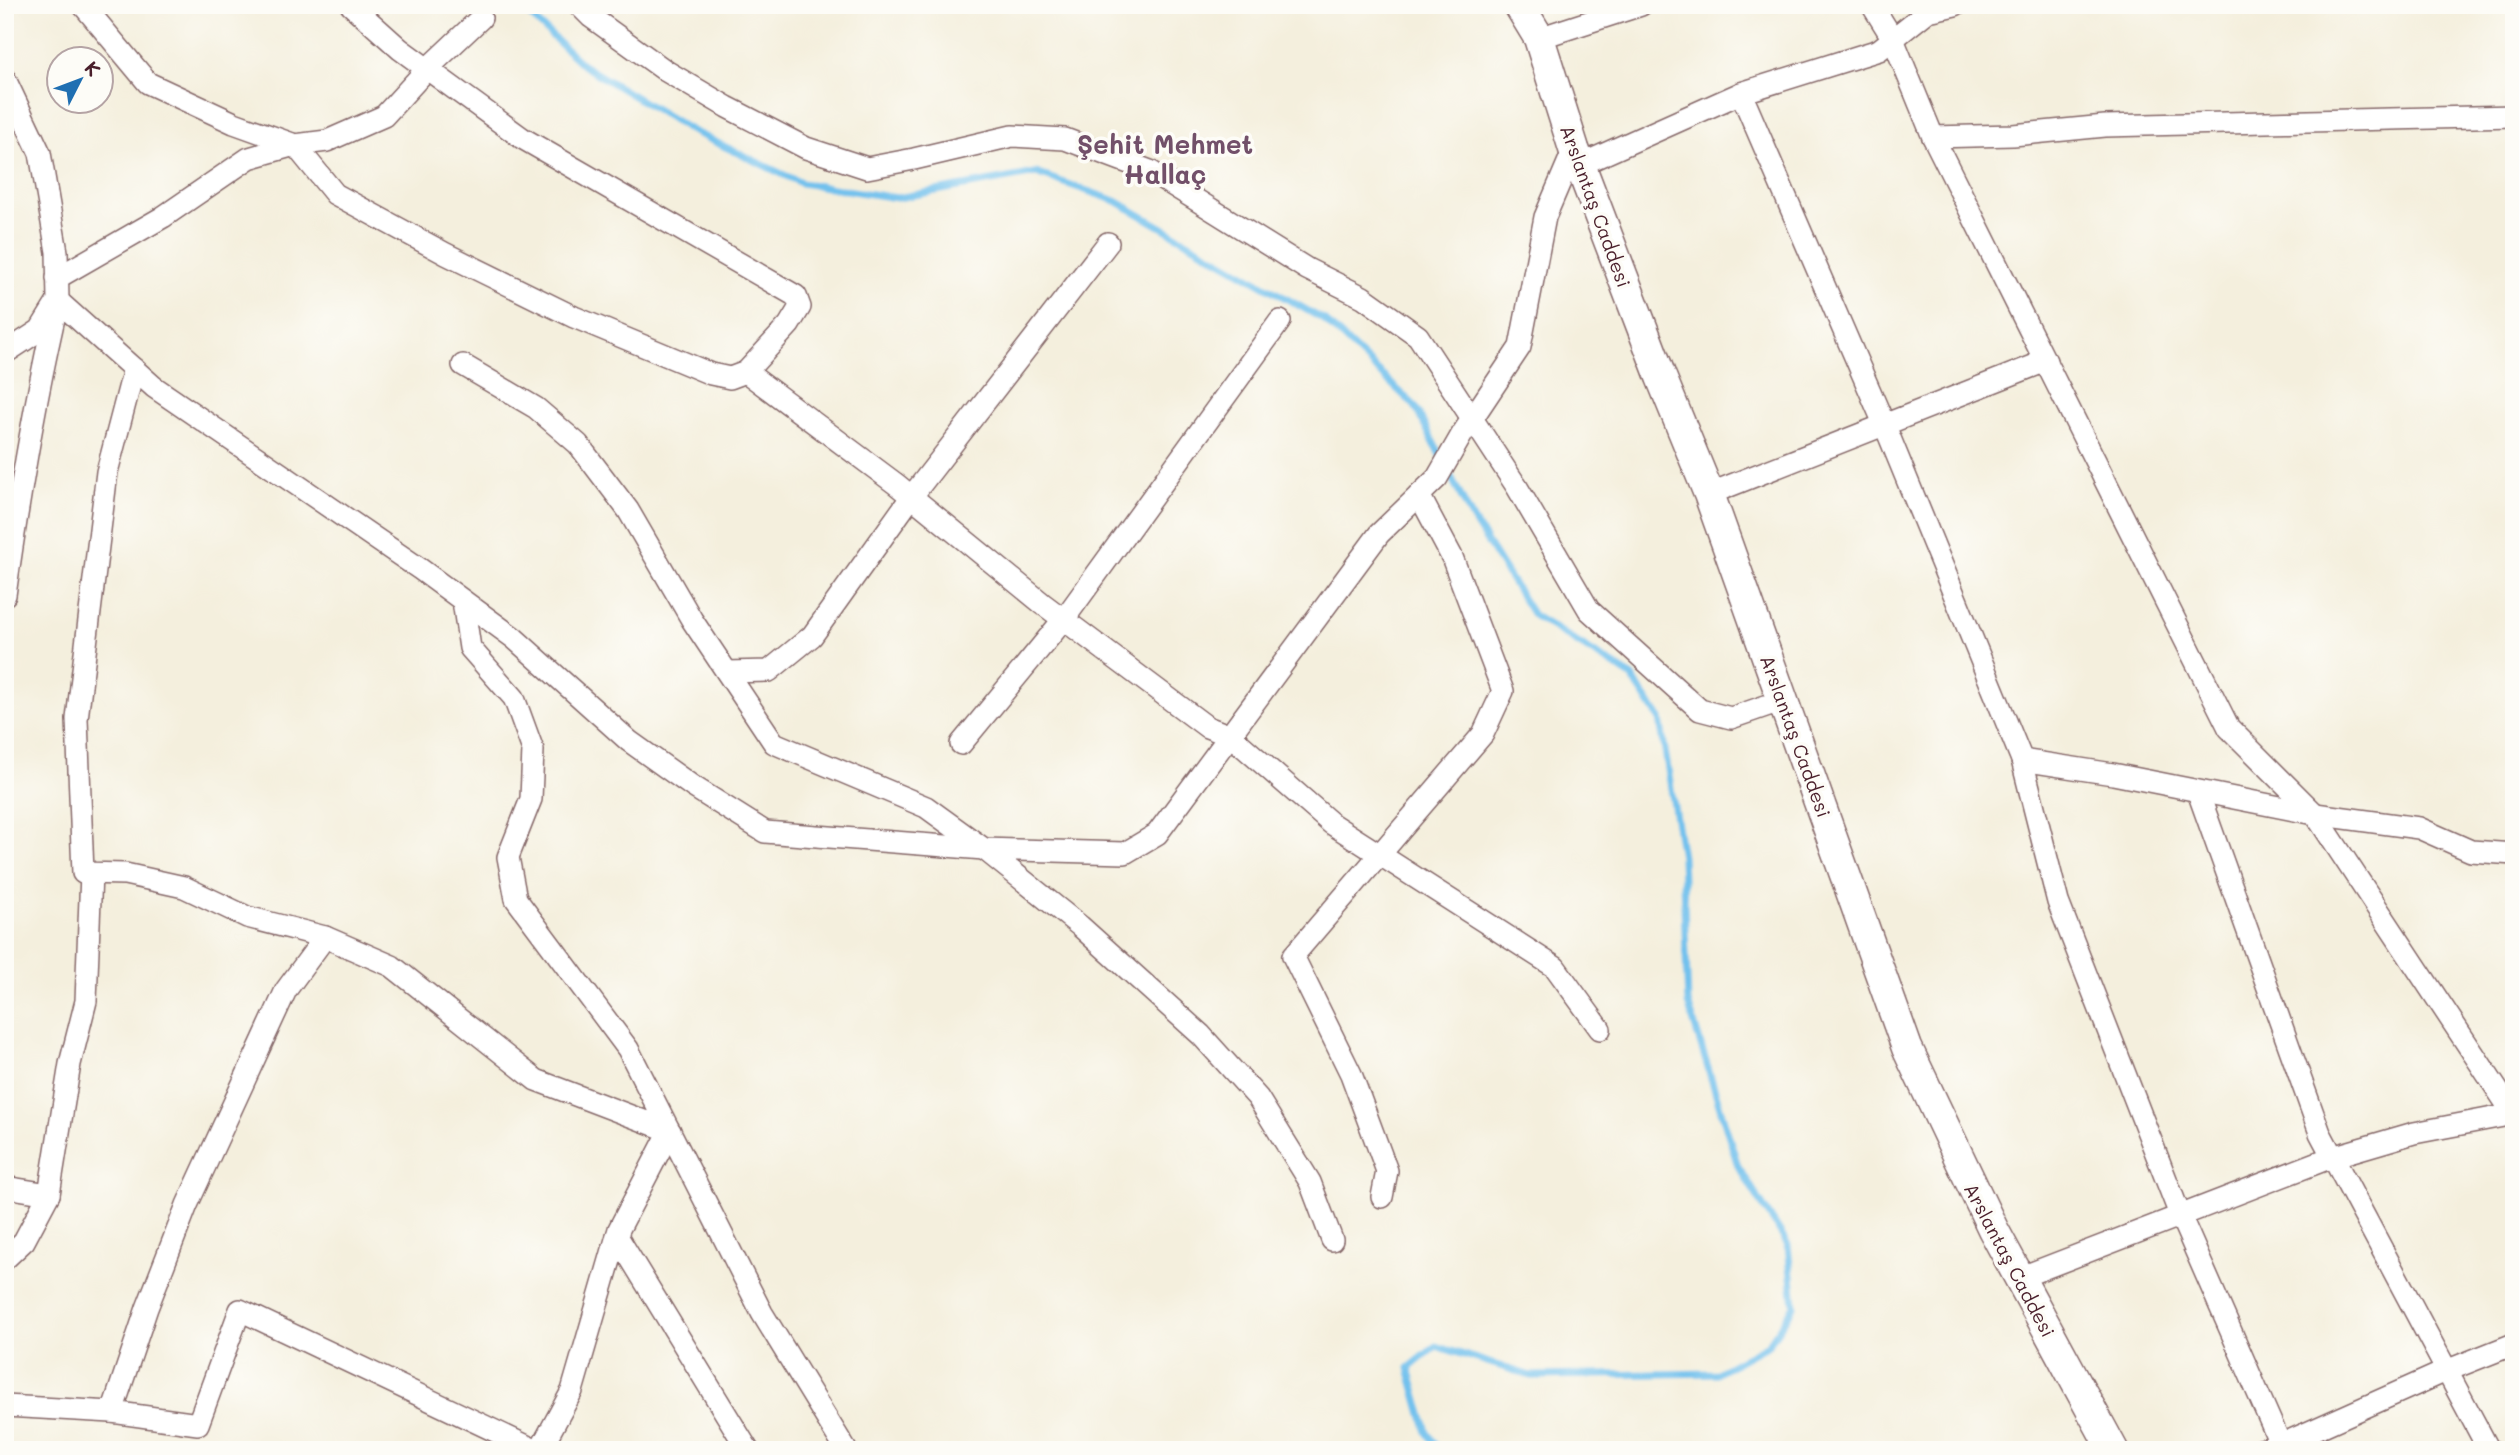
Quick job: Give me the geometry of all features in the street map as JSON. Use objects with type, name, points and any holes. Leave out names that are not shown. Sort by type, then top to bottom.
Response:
[{"type":"main road","name":"Arslantaş Caddesi","points":[[1520,5],[1539,37],[1577,157],[1709,494],[1907,1048],[1963,1171],[2113,1450]]},
{"type":"street","points":[[83,5],[148,83],[234,123],[295,145],[335,194],[446,254],[574,317],[698,369],[730,377],[746,372],[789,325],[800,307],[796,296],[522,138],[400,49],[351,5]]},
{"type":"street","points":[[579,5],[591,17],[666,71],[727,107],[806,148],[867,168],[1012,136],[1065,139],[1150,171],[1307,269],[1363,297],[1418,336],[1468,426],[1517,487],[1589,610],[1700,710],[1731,718],[1783,700]]},
{"type":"street","points":[[1872,5],[1894,38],[1933,136],[2229,728],[2315,814],[2513,1114],[2414,1133],[2332,1157],[2019,1278]]},
{"type":"street","points":[[58,301],[154,387],[514,638],[629,741],[692,786],[765,832],[984,849],[1125,853],[1157,834],[1379,534],[1437,478],[1520,347],[1545,217],[1577,157],[1741,93],[1879,50],[1928,11],[1955,5]]},
{"type":"street","points":[[1539,37],[1627,7]]},
{"type":"street","points":[[57,278],[163,217],[249,158],[295,145],[327,141],[384,116],[427,69],[481,18]]},
{"type":"street","points":[[5,79],[40,153],[57,252],[58,301],[42,367],[5,595]]},
{"type":"street","points":[[1741,93],[1885,426],[2022,760],[2058,902],[2180,1215],[2275,1448],[2446,1371],[2514,1344]]},
{"type":"street","points":[[1933,136],[2013,135],[2105,126],[2514,116]]},
{"type":"street","points":[[727,672],[769,671],[812,636],[912,496],[1108,243]]},
{"type":"street","points":[[5,353],[40,330],[58,301]]},
{"type":"street","points":[[961,744],[1064,620],[1280,321]]},
{"type":"street","points":[[1709,494],[2046,361]]},
{"type":"street","points":[[463,365],[536,408],[578,444],[628,510],[692,620],[774,743],[926,807],[984,849],[1080,926],[1202,1035],[1258,1098],[1310,1182],[1332,1240]]},
{"type":"street","points":[[134,369],[107,472],[77,719],[83,873],[125,874],[184,887],[247,917],[325,937],[392,966],[536,1080],[670,1131]]},
{"type":"street","points":[[746,372],[912,496],[1064,620],[1208,727],[1231,736],[1332,824],[1555,967],[1600,1029]]},
{"type":"street","points":[[1382,1197],[1387,1171],[1351,1074],[1293,956],[1483,734],[1503,691],[1452,557],[1419,495]]},
{"type":"street","points":[[463,601],[470,648],[514,698],[533,750],[531,799],[509,857],[516,899],[628,1049],[762,1313],[846,1450]]},
{"type":"street","points":[[2022,760],[2113,774],[2315,814],[2419,828],[2471,851],[2514,854]]},
{"type":"street","points":[[2198,792],[2320,1133],[2489,1450]]},
{"type":"street","points":[[5,1259],[24,1241],[49,1194],[70,1064],[86,1001],[91,873]]},
{"type":"street","points":[[111,1412],[187,1205],[286,990],[325,937]]},
{"type":"street","points":[[540,1450],[572,1391],[617,1236],[670,1131]]},
{"type":"street","points":[[5,1187],[49,1194]]},
{"type":"street","points":[[617,1236],[748,1450]]},
{"type":"street","points":[[5,1406],[111,1412],[198,1424],[240,1310],[535,1450]]},
{"type":"waterway","points":[[519,5],[584,66],[692,131],[801,183],[897,198],[1036,173],[1116,201],[1324,320],[1415,406],[1473,520],[1533,615],[1631,676],[1660,719],[1682,857],[1688,1003],[1738,1166],[1788,1245],[1794,1306],[1768,1345],[1717,1373],[1531,1376],[1436,1346],[1409,1368],[1427,1432],[1439,1450]]},
{"type":"district","name":"Şehit Mehmet Hallaç","points":[[1165,159]]}]
